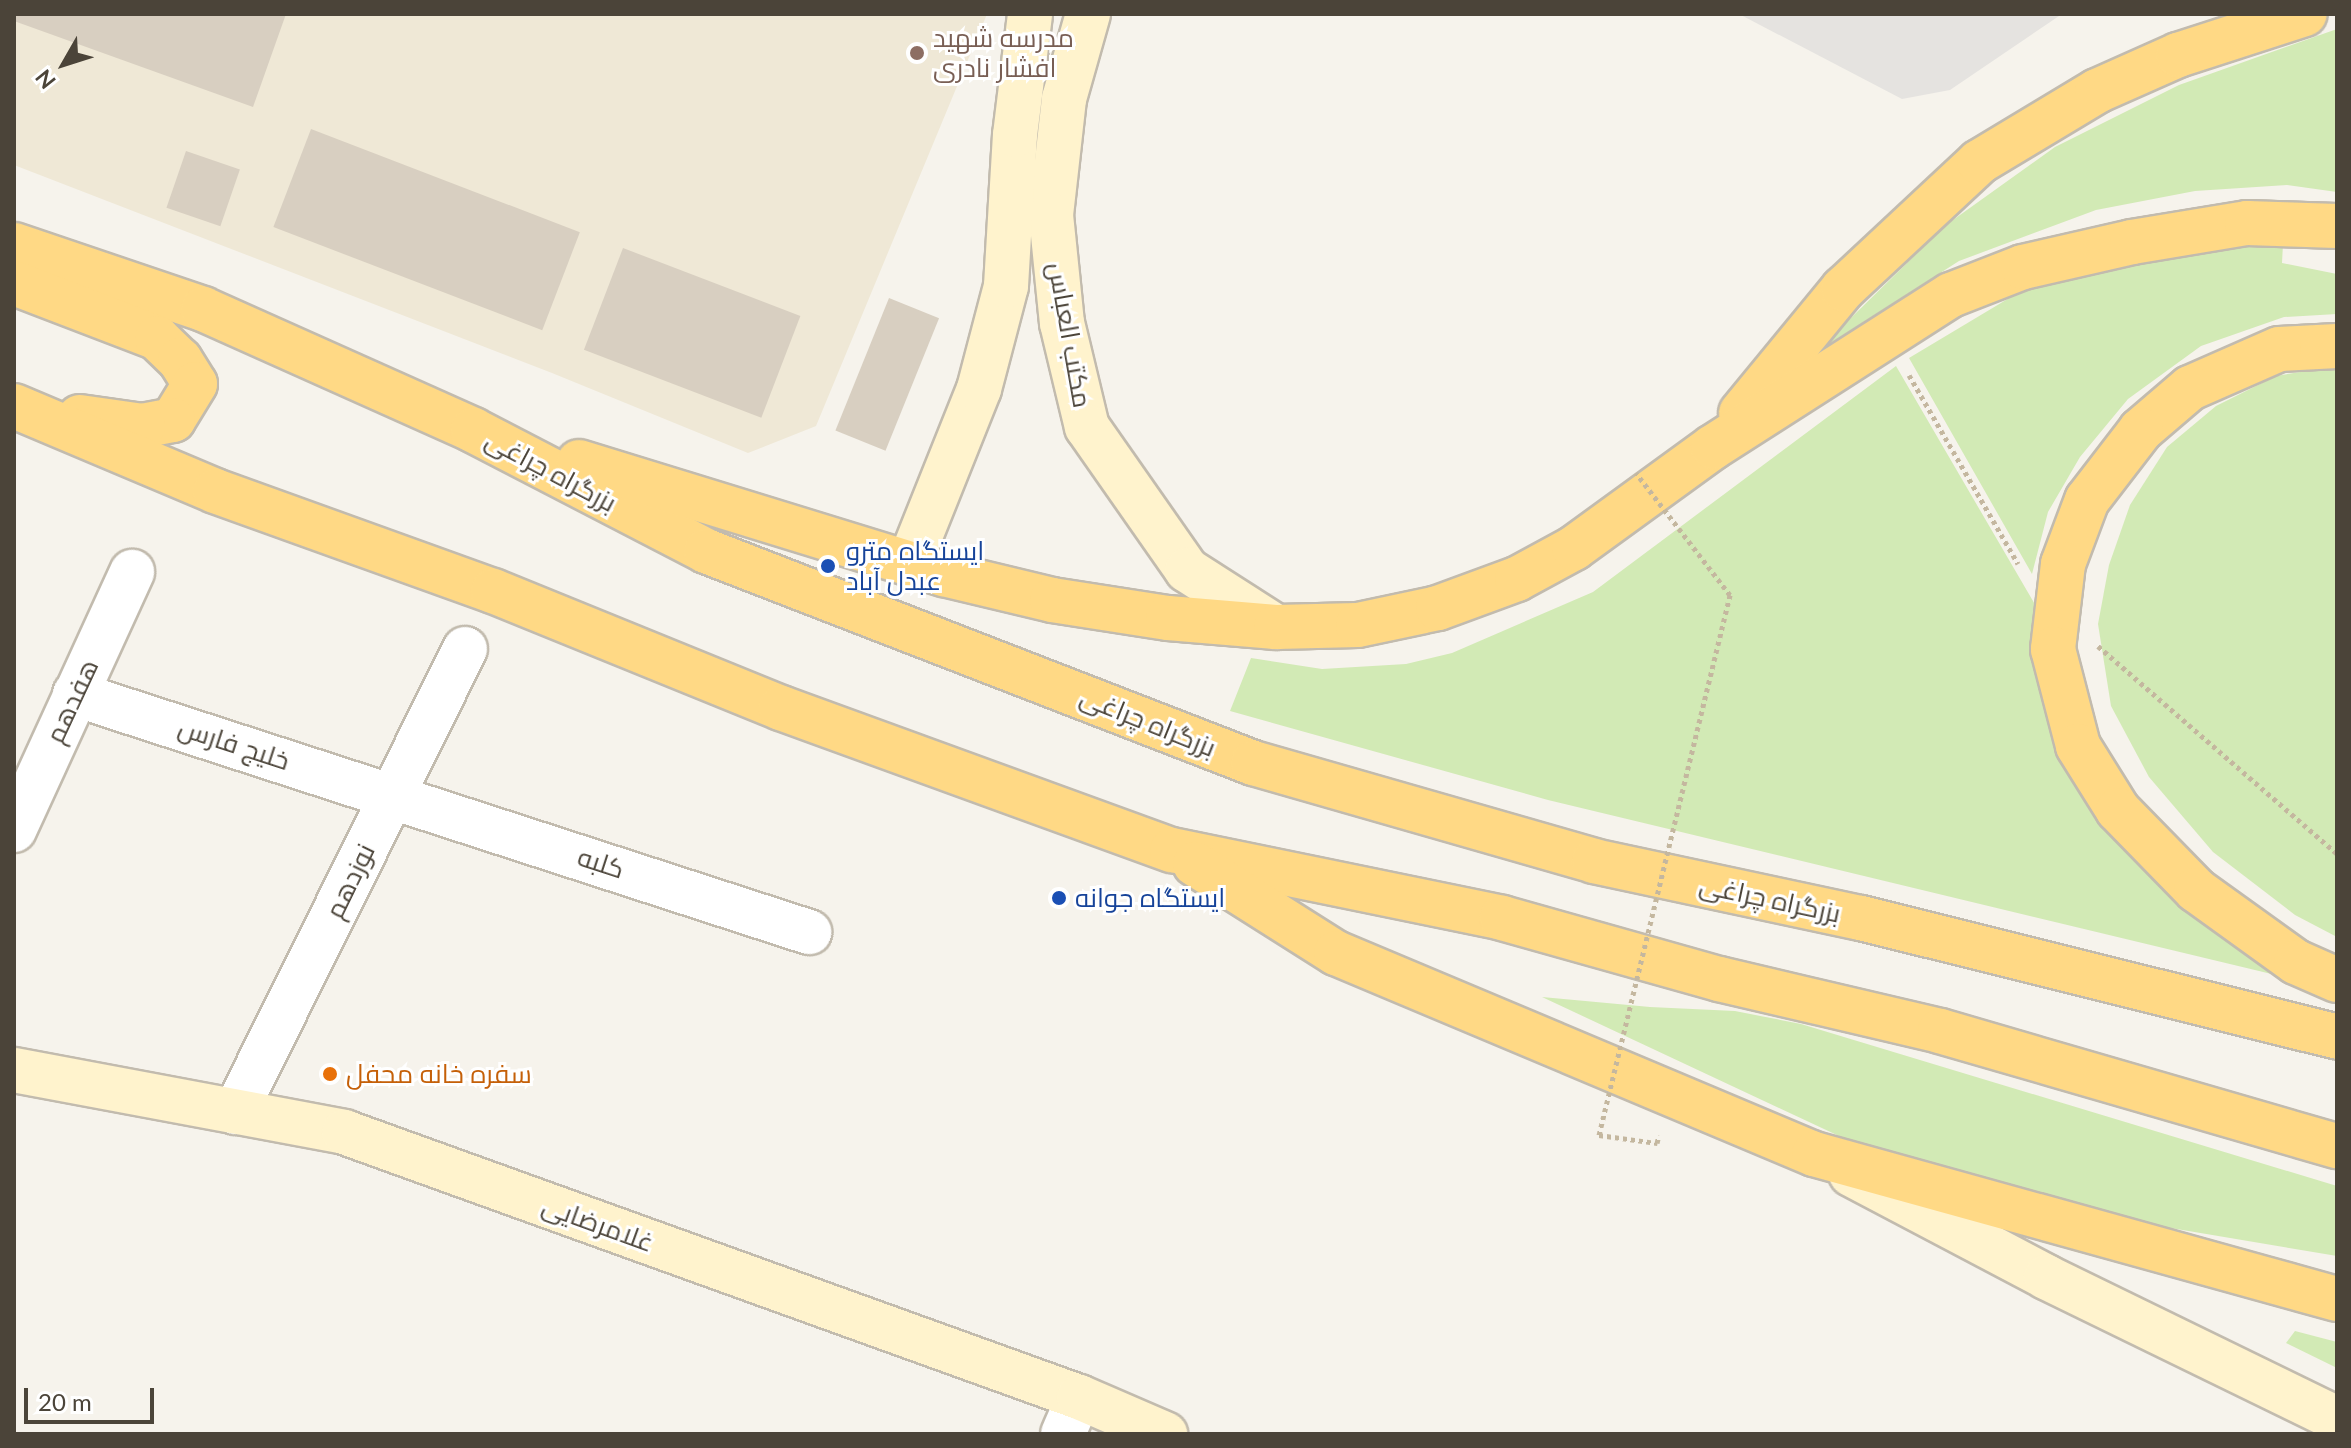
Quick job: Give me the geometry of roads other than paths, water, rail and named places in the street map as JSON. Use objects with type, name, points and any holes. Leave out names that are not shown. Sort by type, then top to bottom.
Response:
[{"type":"highway","points":[[1713,447],[1843,289],[1979,162],[2097,91],[2178,55],[2305,14]]},
{"type":"highway","points":[[473,430],[909,564],[1052,600],[1168,618],[1276,627],[1358,625],[1438,608],[1517,579],[1574,548],[1713,447],[1951,295],[2023,267],[2132,242],[2247,223],[2309,222],[2337,226]]},
{"type":"highway","name":"بزرگراه چراغی","points":[[14,245],[203,309],[473,430],[706,551],[1253,763],[1594,861],[1861,918],[2337,1037]]},
{"type":"highway","points":[[14,283],[157,338],[180,360],[195,384],[173,420],[143,426],[14,406]]},
{"type":"highway","points":[[2337,346],[2279,349],[2266,354],[2190,388],[2141,430],[2087,500],[2063,564],[2053,649],[2078,746],[2118,810],[2196,890],[2296,962],[2337,980]]},
{"type":"highway","points":[[14,406],[215,491],[493,591],[781,708],[1172,850],[1502,918],[1719,979],[1940,1031],[2337,1146]]},
{"type":"highway","points":[[1172,850],[1336,953],[1814,1154],[2337,1299]]},
{"type":"main road","name":"مکتب العباس","points":[[909,564],[979,389],[1006,286],[1015,135],[1030,14]]},
{"type":"main road","name":"مکتب العباس","points":[[1088,14],[1064,99],[1051,215],[1062,323],[1087,427],[1187,570],[1276,627]]},
{"type":"main road","name":"غلامرضایی","points":[[14,1070],[344,1132],[1071,1415],[1165,1434]]},
{"type":"main road","points":[[1814,1154],[2046,1277],[2337,1419]]},
{"type":"street","name":"هفدهم","points":[[16,821],[132,572]]},
{"type":"street","name":"نوزدهم","points":[[235,1112],[465,649]]},
{"type":"street","name":"خلیج فارس","points":[[75,694],[393,795]]},
{"type":"street","name":"کلبه","points":[[393,795],[809,932]]},
{"type":"place","name":"مدرسه شهید افشار نادری","points":[[917,53]]},
{"type":"place","name":"ایستگاه مترو عبدل آباد","points":[[828,566]]},
{"type":"place","name":"ایستگاه جوانه","points":[[1059,898]]},
{"type":"place","name":"سفره خانه محفل","points":[[330,1074]]}]
